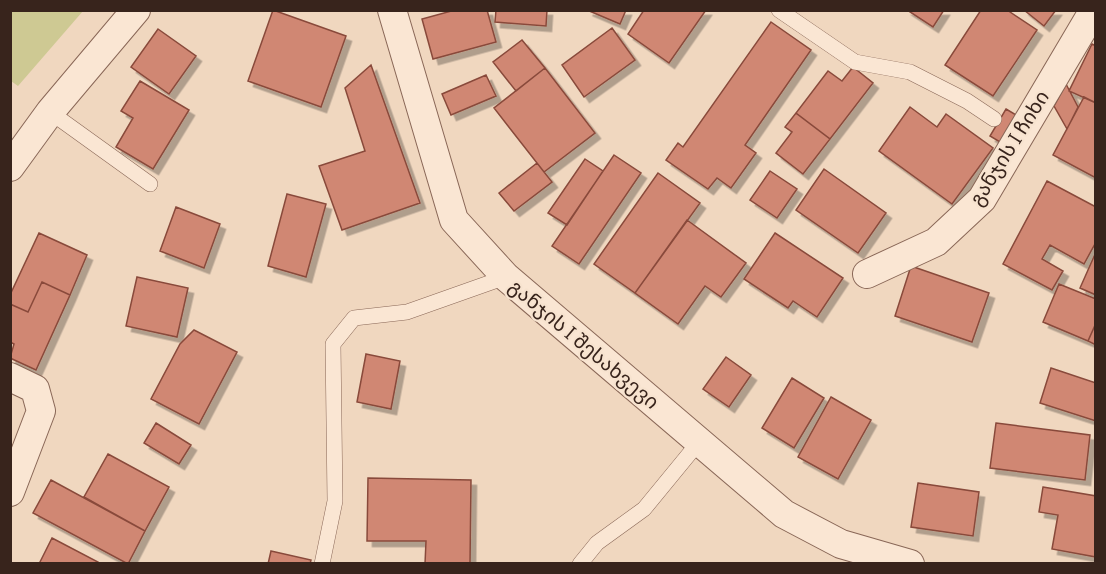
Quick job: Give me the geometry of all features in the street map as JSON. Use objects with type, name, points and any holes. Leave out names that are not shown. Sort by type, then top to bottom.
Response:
[{"type":"street","points":[[10,167],[50,112],[136,10]]},
{"type":"street","name":"განჯის I შესახვევი","points":[[392,10],[454,220],[506,277],[784,514],[841,544],[909,564]]},
{"type":"street","name":"განჯის I ჩიხი","points":[[867,274],[936,242],[982,199],[1094,10]]},
{"type":"street","points":[[10,377],[35,389],[41,411],[10,492]]},
{"type":"lane","points":[[779,10],[855,62],[909,72],[967,101],[994,119]]},
{"type":"lane","points":[[50,112],[150,184]]},
{"type":"lane","points":[[322,564],[335,501],[333,344],[354,318],[407,312],[506,277]]},
{"type":"lane","points":[[580,564],[597,543],[644,509],[699,442]]},
{"type":"shaded area","points":[[10,11],[83,11],[18,86],[11,81]]},
{"type":"building","points":[[273,10],[346,36],[321,107],[248,81]]},
{"type":"building","points":[[455,10],[487,10],[496,42],[433,59],[422,19]]},
{"type":"building","points":[[496,10],[547,10],[546,26],[495,22]]},
{"type":"building","points":[[587,10],[626,10],[620,24]]},
{"type":"building","points":[[644,10],[706,10],[669,63],[628,34]]},
{"type":"building","points":[[907,10],[944,10],[933,27]]},
{"type":"building","points":[[981,10],[1007,10],[1037,30],[993,96],[945,65]]},
{"type":"building","points":[[1024,10],[1056,10],[1044,26]]},
{"type":"building","points":[[771,22],[811,50],[745,145],[756,153],[731,188],[717,178],[708,189],[666,160],[678,143],[683,147]]},
{"type":"building","points":[[612,28],[635,60],[584,97],[562,65]]},
{"type":"building","points":[[158,29],[196,56],[169,94],[131,67]]},
{"type":"building","points":[[522,40],[545,68],[516,91],[493,62]]},
{"type":"building","points":[[1092,44],[1096,46],[1096,103],[1069,91]]},
{"type":"building","points":[[371,65],[420,203],[342,230],[319,166],[365,151],[345,88]]},
{"type":"building","points":[[853,67],[873,83],[830,139],[796,113],[828,71],[842,81]]},
{"type":"building","points":[[545,68],[595,133],[544,172],[494,108]]},
{"type":"building","points":[[486,75],[496,96],[451,115],[442,94]]},
{"type":"building","points":[[140,81],[189,110],[153,169],[116,147],[133,118],[121,111]]},
{"type":"building","points":[[1066,84],[1078,107],[1067,129],[1054,106]]},
{"type":"building","points":[[1084,97],[1096,103],[1096,178],[1053,155]]},
{"type":"building","points":[[910,107],[937,127],[946,114],[993,148],[952,204],[879,151]]},
{"type":"building","points":[[1006,109],[1021,118],[1005,145],[990,136]]},
{"type":"building","points":[[796,113],[830,139],[803,174],[776,153],[792,132],[785,127]]},
{"type":"building","points":[[614,155],[641,173],[579,264],[552,246]]},
{"type":"building","points":[[585,159],[603,171],[567,225],[548,213]]},
{"type":"building","points":[[537,163],[552,182],[514,211],[499,193]]},
{"type":"building","points":[[824,169],[886,213],[858,253],[796,210]]},
{"type":"building","points":[[770,171],[797,189],[777,218],[750,200]]},
{"type":"building","points":[[658,173],[700,203],[635,293],[594,264]]},
{"type":"building","points":[[1047,181],[1096,207],[1096,242],[1084,264],[1050,245],[1042,259],[1063,271],[1052,290],[1003,264]]},
{"type":"building","points":[[287,194],[326,204],[306,277],[268,266]]},
{"type":"building","points":[[176,207],[220,224],[204,268],[160,251]]},
{"type":"building","points":[[687,220],[746,263],[721,297],[705,286],[678,324],[635,293]]},
{"type":"building","points":[[39,233],[87,255],[70,295],[42,282],[28,312],[10,304],[10,295]]},
{"type":"building","points":[[775,233],[843,278],[817,317],[793,301],[788,308],[744,279]]},
{"type":"building","points":[[1096,252],[1096,295],[1080,288]]},
{"type":"building","points":[[911,266],[989,293],[972,342],[895,316]]},
{"type":"building","points":[[137,277],[188,288],[177,337],[126,326]]},
{"type":"building","points":[[42,282],[70,295],[36,370],[10,358],[14,344],[10,342],[10,304],[28,312]]},
{"type":"building","points":[[1059,284],[1096,299],[1096,323],[1088,341],[1043,322]]},
{"type":"building","points":[[1096,323],[1096,345],[1088,341]]},
{"type":"building","points":[[194,330],[237,352],[199,424],[151,399],[180,344]]},
{"type":"building","points":[[366,354],[400,361],[391,409],[357,402]]},
{"type":"building","points":[[726,357],[751,375],[729,407],[703,389]]},
{"type":"building","points":[[1051,368],[1096,383],[1096,421],[1040,403]]},
{"type":"building","points":[[792,378],[824,398],[794,448],[762,428]]},
{"type":"building","points":[[831,397],[871,420],[838,479],[798,457]]},
{"type":"building","points":[[156,423],[191,445],[179,464],[144,443]]},
{"type":"building","points":[[996,423],[1090,435],[1085,480],[990,468]]},
{"type":"building","points":[[108,454],[169,487],[145,531],[84,497]]},
{"type":"building","points":[[368,478],[471,480],[470,564],[425,564],[426,541],[367,541]]},
{"type":"building","points":[[51,480],[145,531],[128,564],[33,513]]},
{"type":"building","points":[[918,483],[979,492],[973,536],[911,527]]},
{"type":"building","points":[[1043,487],[1096,496],[1096,557],[1052,549],[1058,515],[1039,512]]},
{"type":"building","points":[[52,538],[98,562],[97,564],[39,564]]},
{"type":"building","points":[[271,551],[311,560],[310,564],[268,564]]}]
